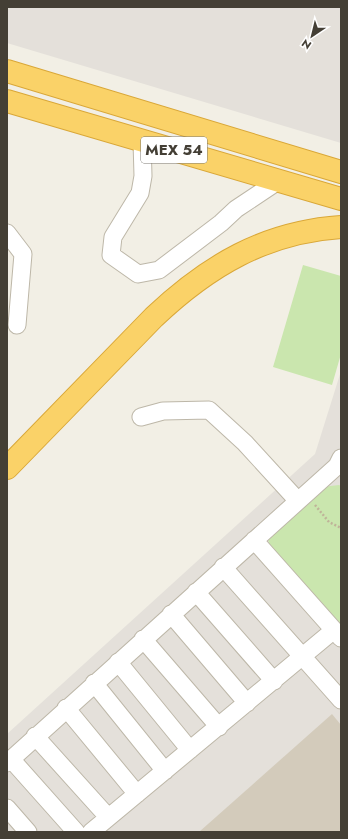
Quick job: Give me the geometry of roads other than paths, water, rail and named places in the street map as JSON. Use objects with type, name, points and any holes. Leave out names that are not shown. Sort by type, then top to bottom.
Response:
[{"type":"highway","points":[[7,55],[45,82]]},
{"type":"highway","name":"MEX 54","points":[[7,71],[341,172]]},
{"type":"highway","name":"MEX 54","points":[[7,101],[341,199]]},
{"type":"highway","points":[[7,468],[154,317],[204,274],[229,258],[278,238],[341,227]]},
{"type":"street","points":[[142,141],[143,176],[140,193],[113,237],[111,255],[138,274],[159,270],[222,223],[236,209],[278,181]]},
{"type":"street","points":[[7,233],[23,254],[17,325]]},
{"type":"street","points":[[141,417],[164,411],[209,410],[302,497]]},
{"type":"street","points":[[76,832],[9,761],[223,567],[340,465]]},
{"type":"street","points":[[91,832],[303,657],[338,634],[254,540]]},
{"type":"street","points":[[223,567],[341,700]]},
{"type":"street","points":[[196,592],[274,681]]},
{"type":"street","points":[[171,614],[247,703]]},
{"type":"street","points":[[143,639],[219,726]]},
{"type":"street","points":[[118,662],[190,750]]},
{"type":"street","points":[[94,684],[165,771]]},
{"type":"street","points":[[66,708],[137,794]]},
{"type":"street","points":[[35,736],[108,818]]},
{"type":"street","points":[[7,808],[28,832]]}]
